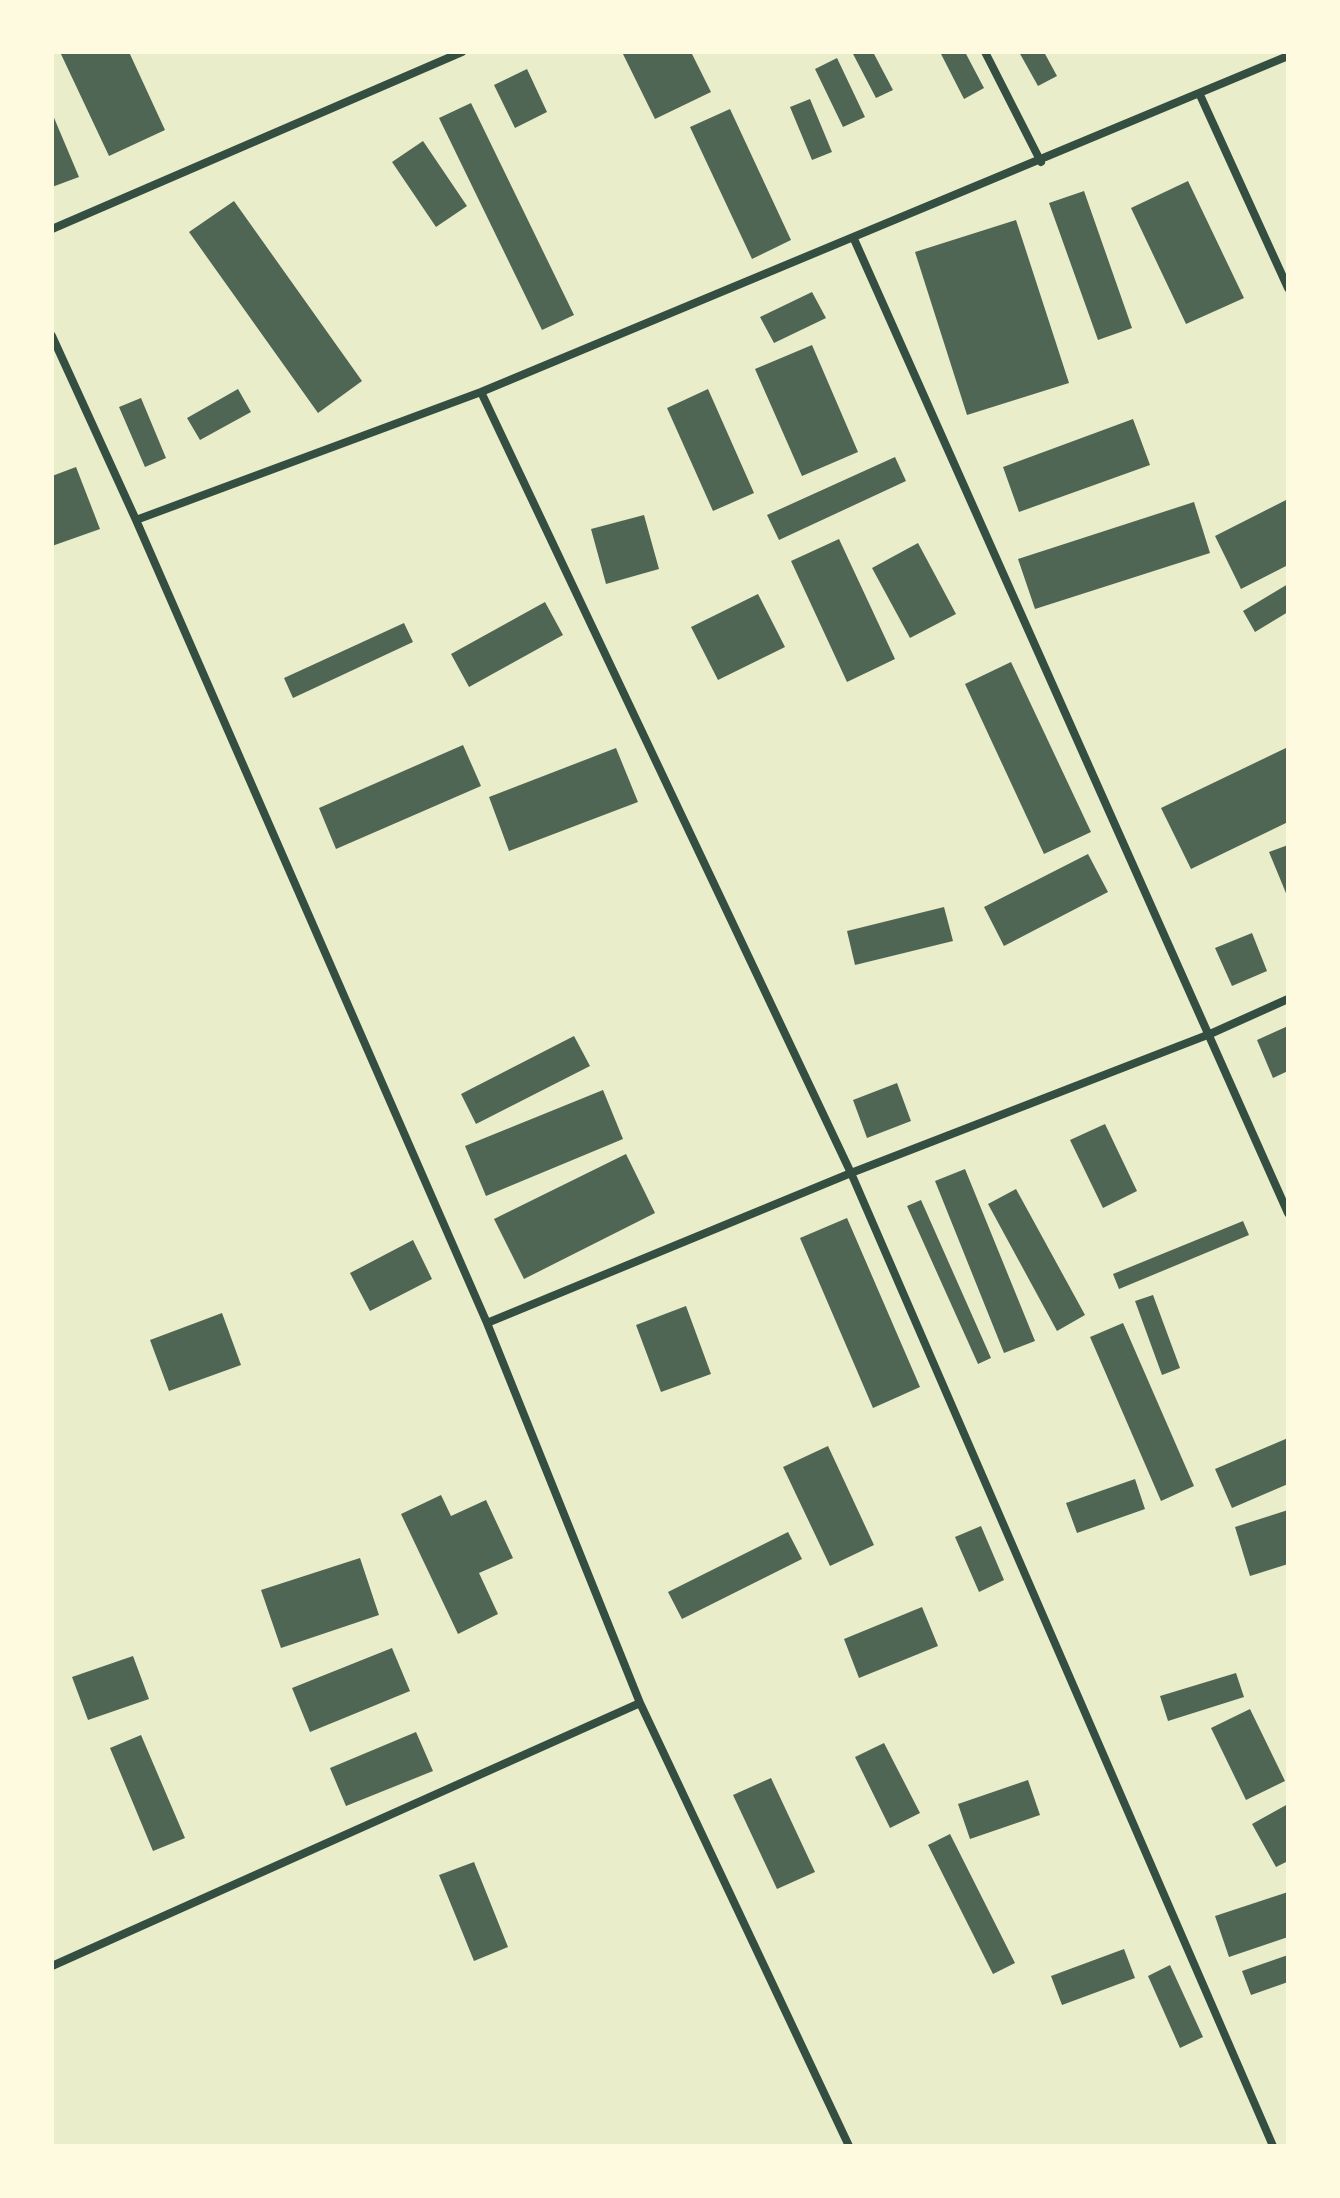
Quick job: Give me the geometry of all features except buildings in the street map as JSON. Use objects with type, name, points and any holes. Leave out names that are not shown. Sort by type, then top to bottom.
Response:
[{"type":"street","points":[[52,229],[462,52]]},
{"type":"street","points":[[985,52],[1041,162]]},
{"type":"street","points":[[136,520],[481,392],[1041,162],[1288,56]]},
{"type":"street","points":[[1200,95],[1288,288]]},
{"type":"street","points":[[854,239],[1288,1213]]},
{"type":"street","points":[[52,336],[136,520],[487,1323],[640,1703],[849,2146]]},
{"type":"street","points":[[481,392],[851,1173],[1273,2146]]},
{"type":"street","points":[[487,1323],[851,1173],[1210,1034],[1288,999]]},
{"type":"street","points":[[52,1966],[640,1703]]}]
